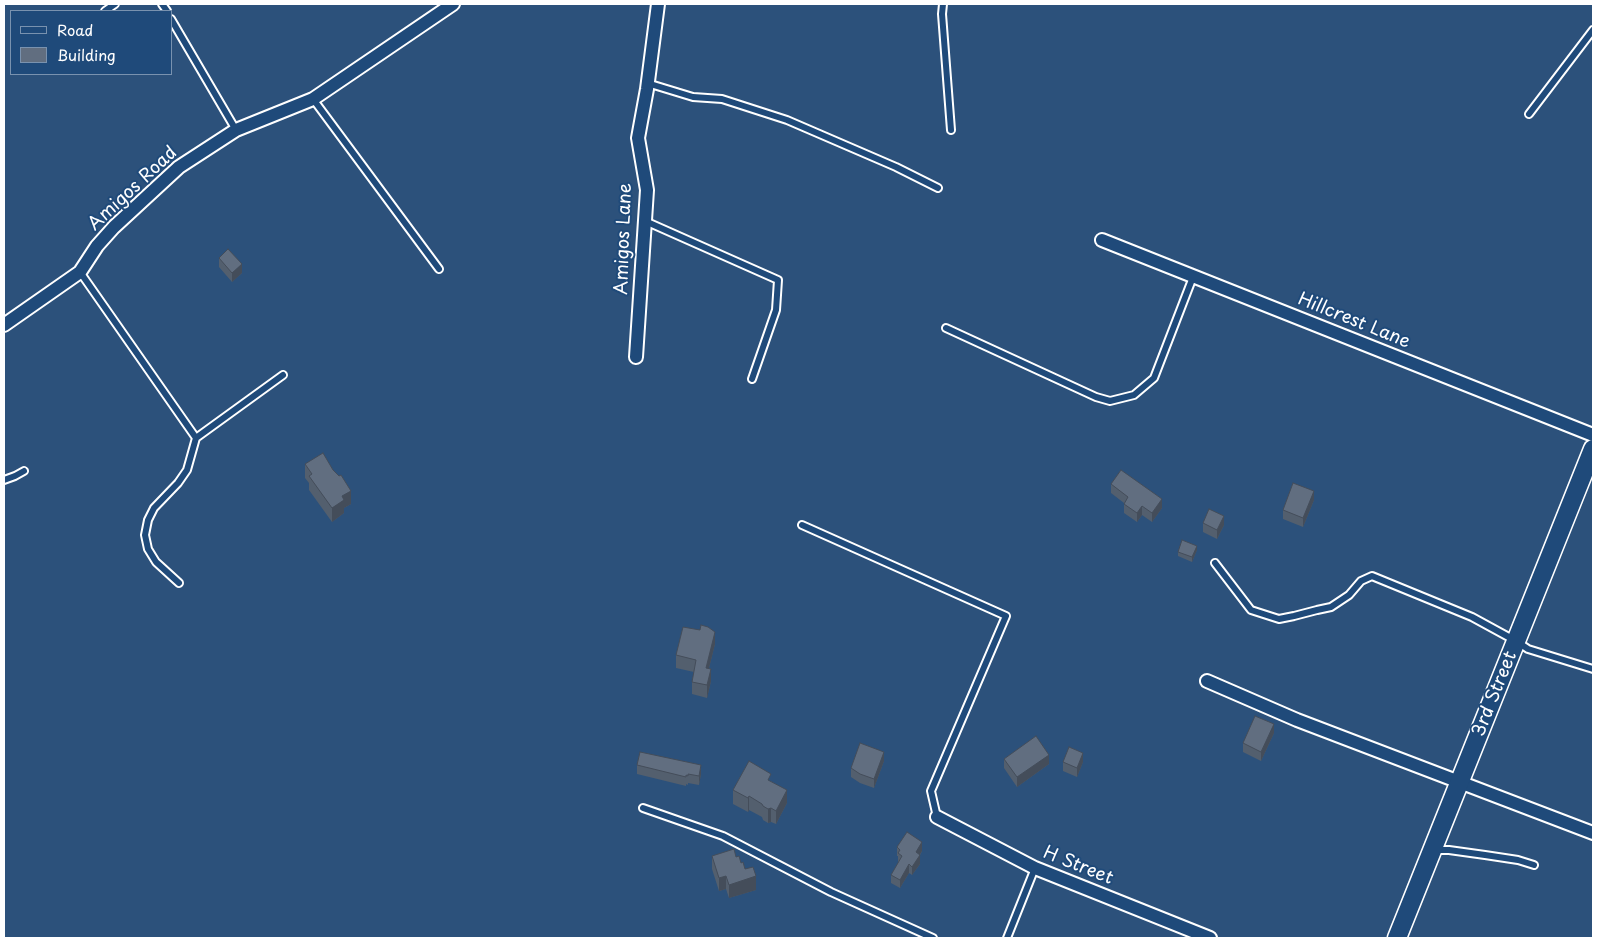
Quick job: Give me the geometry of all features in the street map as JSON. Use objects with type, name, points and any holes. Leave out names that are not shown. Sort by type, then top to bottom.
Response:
[{"type":"main road","name":"3rd Street","points":[[1396,938],[1593,449]]},
{"type":"street","name":"Amigos Road","points":[[4,325],[80,272],[97,246],[114,227],[179,167],[236,130],[313,99],[453,4]]},
{"type":"street","name":"Amigos Lane","points":[[636,358],[647,190],[638,138],[658,4]]},
{"type":"street","name":"Hillcrest Lane","points":[[1102,240],[1593,435]]},
{"type":"street","points":[[1206,682],[1297,720],[1593,833]]},
{"type":"street","name":"H Street","points":[[937,817],[1034,868],[1210,938]]},
{"type":"lane","points":[[943,4],[942,14],[951,130]]},
{"type":"lane","points":[[172,21],[236,130]]},
{"type":"lane","points":[[1529,114],[1593,30]]},
{"type":"lane","points":[[647,83],[693,96],[722,99],[787,120],[896,167],[938,188]]},
{"type":"lane","points":[[313,99],[439,269]]},
{"type":"lane","points":[[645,221],[778,280],[776,310],[752,379]]},
{"type":"lane","points":[[80,272],[196,438]]},
{"type":"lane","points":[[946,328],[1096,397],[1110,401],[1134,395],[1154,378],[1193,277]]},
{"type":"lane","points":[[179,583],[156,562],[148,549],[145,535],[148,520],[154,508],[178,484],[187,470],[196,438],[283,375]]},
{"type":"lane","points":[[4,480],[24,471]]},
{"type":"lane","points":[[802,525],[1006,616],[931,791],[937,817]]},
{"type":"lane","points":[[1215,563],[1251,610],[1279,618],[1330,607],[1348,594],[1361,580],[1372,576],[1472,617],[1528,649],[1593,669]]},
{"type":"lane","points":[[643,808],[723,836],[831,892],[933,938]]},
{"type":"lane","points":[[1432,850],[1449,850],[1485,855],[1518,860],[1534,865]]},
{"type":"lane","points":[[1007,938],[1034,868]]},
{"type":"building","points":[[228,249],[242,264],[232,273],[219,258]]},
{"type":"building","points":[[323,453],[333,470],[339,476],[341,475],[351,491],[342,496],[344,500],[332,508],[309,476],[312,474],[305,464]]},
{"type":"building","points":[[1121,470],[1162,499],[1152,513],[1142,506],[1137,513],[1124,504],[1128,497],[1111,484]]},
{"type":"building","points":[[1293,483],[1314,491],[1303,518],[1283,510]]},
{"type":"building","points":[[1209,509],[1224,516],[1217,530],[1203,523]]},
{"type":"building","points":[[1182,540],[1197,546],[1192,557],[1178,552]]},
{"type":"building","points":[[701,625],[715,632],[706,668],[711,669],[707,685],[692,682],[696,660],[676,655],[683,627],[700,630]]},
{"type":"building","points":[[1255,716],[1274,724],[1261,752],[1243,743]]},
{"type":"building","points":[[1036,736],[1049,755],[1017,777],[1004,759]]},
{"type":"building","points":[[860,743],[884,752],[874,779],[860,774],[851,768]]},
{"type":"building","points":[[1069,747],[1083,753],[1077,768],[1063,762]]},
{"type":"building","points":[[640,752],[701,765],[699,776],[688,774],[686,777],[637,765]]},
{"type":"building","points":[[749,761],[771,774],[768,780],[787,790],[776,811],[771,808],[768,809],[749,796],[748,798],[733,790]]},
{"type":"building","points":[[907,832],[922,842],[916,852],[920,855],[912,867],[909,864],[900,880],[891,875],[902,856],[898,853],[900,850],[897,847]]},
{"type":"building","points":[[734,849],[736,857],[739,856],[745,869],[753,867],[756,876],[729,885],[726,876],[719,878],[712,856]]}]
